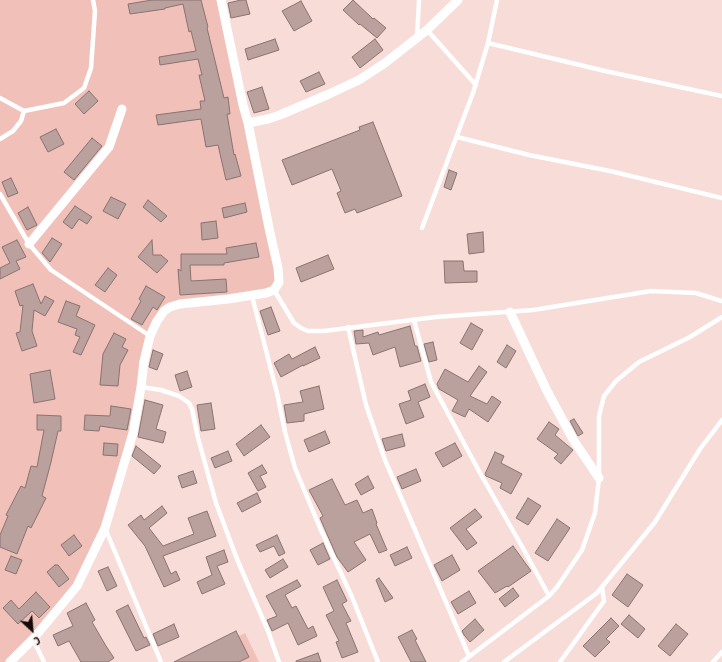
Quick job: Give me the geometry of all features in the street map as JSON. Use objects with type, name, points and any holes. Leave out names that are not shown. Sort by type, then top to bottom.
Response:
[{"type":"street","points":[[10,662],[33,639],[77,586],[105,528],[133,433],[144,361],[150,336],[157,321],[164,311],[170,307],[180,304],[266,293],[274,290],[279,282],[278,268],[268,228],[248,123],[221,0]]},
{"type":"street","points":[[248,123],[268,119],[330,94],[359,80],[385,63],[417,38],[458,0]]},
{"type":"street","points":[[29,244],[109,147],[122,109]]},
{"type":"street","points":[[510,312],[550,398],[574,441],[599,478]]},
{"type":"lane","points":[[0,98],[24,111],[64,103],[84,88],[91,68],[95,11],[93,0]]},
{"type":"lane","points":[[417,38],[419,0]]},
{"type":"lane","points":[[422,228],[476,85],[488,43],[496,0]]},
{"type":"lane","points":[[426,30],[476,85]]},
{"type":"lane","points":[[488,43],[605,71],[722,96]]},
{"type":"lane","points":[[0,139],[13,131],[21,121],[24,111]]},
{"type":"lane","points":[[457,137],[529,155],[610,171],[722,198]]},
{"type":"lane","points":[[0,194],[29,244],[50,270],[150,336]]},
{"type":"lane","points":[[274,290],[294,323],[308,331],[324,331],[436,317],[532,310],[651,291],[696,292],[722,300]]},
{"type":"lane","points":[[252,296],[295,468],[320,528],[352,597],[378,662]]},
{"type":"lane","points":[[462,662],[549,596],[557,587],[582,550],[595,513],[599,478],[599,416],[604,396],[616,382],[639,362],[690,337],[722,317]]},
{"type":"lane","points":[[414,320],[431,382],[549,596]]},
{"type":"lane","points":[[348,328],[366,405],[385,460],[469,656]]},
{"type":"lane","points":[[141,387],[161,390],[179,396],[189,404],[192,409],[198,438],[216,503],[279,662]]},
{"type":"lane","points":[[504,662],[597,593],[655,522],[700,449],[722,420]]},
{"type":"lane","points":[[105,528],[161,662]]},
{"type":"lane","points":[[560,662],[604,601],[602,587]]},
{"type":"lane","points":[[33,639],[44,662]]},
{"type":"lane","points":[[713,662],[722,652]]},
{"type":"shaded area","points":[[0,0],[219,0],[278,278],[273,288],[171,307],[157,322],[112,502],[75,584],[11,662],[0,662]]},
{"type":"shaded area","points":[[245,633],[259,662],[186,662]]},
{"type":"building","points":[[152,0],[201,0],[224,98],[228,97],[230,114],[227,114],[234,155],[235,154],[241,176],[226,180],[218,145],[206,147],[201,119],[158,125],[156,115],[201,109],[200,101],[205,101],[199,75],[202,75],[198,59],[160,65],[159,57],[196,51],[191,31],[189,32],[183,4],[165,9],[130,14],[128,4]]},
{"type":"building","points":[[246,0],[250,14],[231,18],[228,3]]},
{"type":"building","points":[[353,0],[373,19],[374,18],[386,28],[377,38],[360,24],[359,25],[343,10]]},
{"type":"building","points":[[301,1],[312,21],[294,31],[282,11]]},
{"type":"building","points":[[275,39],[279,50],[248,60],[245,49]]},
{"type":"building","points":[[375,39],[383,50],[360,68],[352,57]]},
{"type":"building","points":[[319,72],[325,84],[306,92],[300,81]]},
{"type":"building","points":[[262,87],[269,109],[254,113],[247,92]]},
{"type":"building","points":[[89,91],[98,101],[84,114],[75,104]]},
{"type":"building","points":[[373,122],[402,196],[357,213],[355,209],[345,213],[337,193],[341,191],[332,169],[292,185],[282,160],[360,130],[359,127]]},
{"type":"building","points":[[56,129],[64,144],[48,152],[40,137]]},
{"type":"building","points":[[92,138],[102,146],[74,180],[64,172]]},
{"type":"building","points":[[449,170],[457,173],[451,190],[444,187]]},
{"type":"building","points":[[11,178],[18,193],[8,197],[2,182]]},
{"type":"building","points":[[111,197],[126,204],[118,219],[103,211]]},
{"type":"building","points":[[148,200],[167,216],[161,222],[143,207]]},
{"type":"building","points":[[245,203],[247,212],[224,218],[222,208]]},
{"type":"building","points":[[75,206],[92,217],[87,224],[79,219],[72,229],[63,222]]},
{"type":"building","points":[[28,207],[37,225],[27,230],[18,213]]},
{"type":"building","points":[[216,221],[218,238],[202,240],[201,223]]},
{"type":"building","points":[[483,232],[484,252],[469,254],[467,234]]},
{"type":"building","points":[[52,238],[62,244],[50,262],[42,253]]},
{"type":"building","points":[[17,240],[26,257],[16,261],[20,269],[0,279],[0,268],[10,263],[2,247]]},
{"type":"building","points":[[152,240],[153,255],[161,255],[168,261],[157,273],[138,257]]},
{"type":"building","points":[[256,243],[259,257],[224,263],[224,265],[190,265],[191,281],[226,279],[227,292],[180,295],[178,269],[181,271],[181,254],[227,254],[226,248]]},
{"type":"building","points":[[328,255],[334,269],[301,282],[296,268]]},
{"type":"building","points":[[444,261],[463,261],[464,271],[477,271],[477,282],[445,283]]},
{"type":"building","points":[[108,268],[117,275],[105,292],[95,285]]},
{"type":"building","points":[[33,284],[41,304],[45,296],[54,301],[45,316],[34,310],[32,331],[37,346],[22,351],[16,333],[20,332],[23,305],[20,306],[15,291]]},
{"type":"building","points":[[146,286],[165,297],[157,310],[153,307],[142,325],[131,319],[141,301],[139,299]]},
{"type":"building","points":[[66,301],[80,306],[76,316],[95,325],[81,355],[73,352],[80,337],[75,335],[77,329],[58,322]]},
{"type":"building","points":[[271,307],[280,331],[268,335],[260,311]]},
{"type":"building","points":[[471,323],[483,330],[472,350],[460,343]]},
{"type":"building","points":[[410,326],[415,346],[417,346],[421,361],[400,367],[395,347],[373,355],[369,343],[356,344],[354,331],[363,330],[363,337],[378,332],[379,335]]},
{"type":"building","points":[[114,333],[126,339],[122,347],[128,350],[120,365],[118,386],[100,385],[103,354]]},
{"type":"building","points":[[433,342],[437,360],[429,362],[424,344]]},
{"type":"building","points":[[507,345],[516,351],[506,368],[497,362]]},
{"type":"building","points":[[315,347],[320,358],[281,377],[274,363],[289,354],[292,359]]},
{"type":"building","points":[[153,350],[163,354],[157,370],[149,367]]},
{"type":"building","points":[[479,366],[487,372],[470,396],[487,404],[492,396],[501,402],[488,422],[469,409],[465,417],[452,411],[458,400],[439,389],[437,384],[445,369],[468,382]]},
{"type":"building","points":[[50,370],[55,399],[34,403],[30,374]]},
{"type":"building","points":[[187,371],[192,387],[180,391],[175,375]]},
{"type":"building","points":[[425,384],[430,397],[418,402],[424,417],[406,424],[399,404],[411,400],[408,391]]},
{"type":"building","points":[[319,386],[324,409],[304,414],[304,421],[287,423],[284,405],[303,402],[300,391]]},
{"type":"building","points":[[145,400],[163,405],[156,429],[166,432],[163,443],[138,437]]},
{"type":"building","points":[[211,403],[215,429],[201,431],[197,405]]},
{"type":"building","points":[[111,406],[131,409],[127,430],[100,426],[99,431],[84,430],[85,415],[110,416]]},
{"type":"building","points":[[37,415],[61,416],[61,431],[58,431],[42,496],[46,498],[31,528],[28,526],[17,554],[0,547],[0,535],[8,516],[6,515],[21,486],[25,488],[31,466],[37,467],[44,430],[37,430]]},
{"type":"building","points":[[574,419],[583,433],[578,436],[570,421]]},
{"type":"building","points":[[549,422],[559,429],[555,435],[573,450],[561,464],[554,458],[558,454],[537,439]]},
{"type":"building","points":[[261,425],[270,437],[244,456],[236,444]]},
{"type":"building","points":[[325,431],[330,443],[309,452],[304,440]]},
{"type":"building","points":[[402,434],[405,446],[386,451],[382,439]]},
{"type":"building","points":[[104,443],[118,444],[117,456],[103,455]]},
{"type":"building","points":[[455,443],[462,456],[443,467],[435,453]]},
{"type":"building","points":[[136,446],[161,466],[154,474],[132,456]]},
{"type":"building","points":[[228,451],[232,461],[215,468],[211,458]]},
{"type":"building","points":[[495,452],[504,456],[501,463],[522,474],[511,494],[500,488],[502,483],[486,476],[485,474]]},
{"type":"building","points":[[262,465],[267,473],[260,476],[266,487],[258,491],[248,473]]},
{"type":"building","points":[[416,469],[421,481],[402,489],[397,477]]},
{"type":"building","points":[[193,471],[197,483],[182,488],[178,476]]},
{"type":"building","points":[[368,476],[374,488],[361,495],[355,484]]},
{"type":"building","points":[[332,479],[345,505],[357,500],[363,513],[372,509],[377,523],[376,524],[387,550],[379,553],[370,534],[354,542],[366,560],[348,572],[337,557],[320,518],[323,516],[309,490]]},
{"type":"building","points":[[257,493],[261,502],[242,512],[237,503]]},
{"type":"building","points":[[528,498],[541,506],[528,525],[516,518]]},
{"type":"building","points":[[162,506],[167,513],[149,528],[163,546],[194,534],[188,518],[207,511],[216,536],[163,556],[171,574],[176,571],[180,580],[164,587],[145,546],[128,525],[141,515],[144,520]]},
{"type":"building","points":[[475,509],[482,517],[466,529],[477,543],[467,550],[450,528]]},
{"type":"building","points":[[557,519],[570,528],[548,561],[535,553]]},
{"type":"building","points":[[74,535],[82,546],[69,556],[61,545]]},
{"type":"building","points":[[277,535],[285,553],[279,556],[274,546],[260,552],[256,545]]},
{"type":"building","points":[[323,543],[330,559],[318,565],[310,550]]},
{"type":"building","points":[[513,546],[531,571],[508,587],[507,586],[495,593],[478,571]]},
{"type":"building","points":[[407,547],[412,558],[395,566],[390,555]]},
{"type":"building","points":[[224,550],[228,562],[217,566],[225,584],[202,594],[197,582],[212,575],[206,557]]},
{"type":"building","points":[[452,555],[460,570],[442,581],[434,565]]},
{"type":"building","points":[[11,556],[22,560],[16,574],[5,570]]},
{"type":"building","points":[[283,559],[288,567],[270,578],[265,570]]},
{"type":"building","points":[[55,565],[58,565],[69,579],[59,587],[47,572]]},
{"type":"building","points":[[108,567],[117,586],[107,591],[98,571]]},
{"type":"building","points":[[627,574],[643,585],[628,607],[612,595]]},
{"type":"building","points":[[379,578],[393,598],[385,602],[376,580]]},
{"type":"building","points":[[297,580],[301,586],[285,595],[292,608],[296,606],[308,629],[313,626],[317,636],[298,645],[288,623],[272,631],[267,620],[277,616],[266,596]]},
{"type":"building","points":[[337,580],[347,601],[342,604],[351,621],[346,623],[358,652],[342,658],[336,642],[339,641],[326,615],[334,611],[323,587]]},
{"type":"building","points":[[513,588],[519,596],[505,607],[499,599]]},
{"type":"building","points":[[469,591],[476,603],[458,614],[451,602]]},
{"type":"building","points":[[36,592],[50,607],[39,618],[32,611],[18,624],[3,608],[11,600],[19,609]]},
{"type":"building","points":[[86,603],[95,620],[92,622],[114,658],[108,662],[81,662],[69,641],[58,646],[53,635],[73,626],[67,613]]},
{"type":"building","points":[[128,605],[144,638],[146,637],[150,645],[136,651],[116,611]]},
{"type":"building","points":[[629,615],[645,629],[638,638],[621,624]]},
{"type":"building","points":[[611,618],[619,626],[606,639],[610,642],[595,657],[583,646]]},
{"type":"building","points":[[475,619],[484,630],[470,642],[462,631]]},
{"type":"building","points":[[174,624],[179,637],[158,646],[153,634]]},
{"type":"building","points":[[676,624],[688,634],[670,656],[658,646]]},
{"type":"building","points":[[412,630],[417,639],[415,640],[426,662],[411,662],[398,637]]},
{"type":"building","points":[[236,631],[249,657],[239,662],[174,662]]},
{"type":"building","points":[[318,653],[321,662],[296,662],[296,661]]}]
